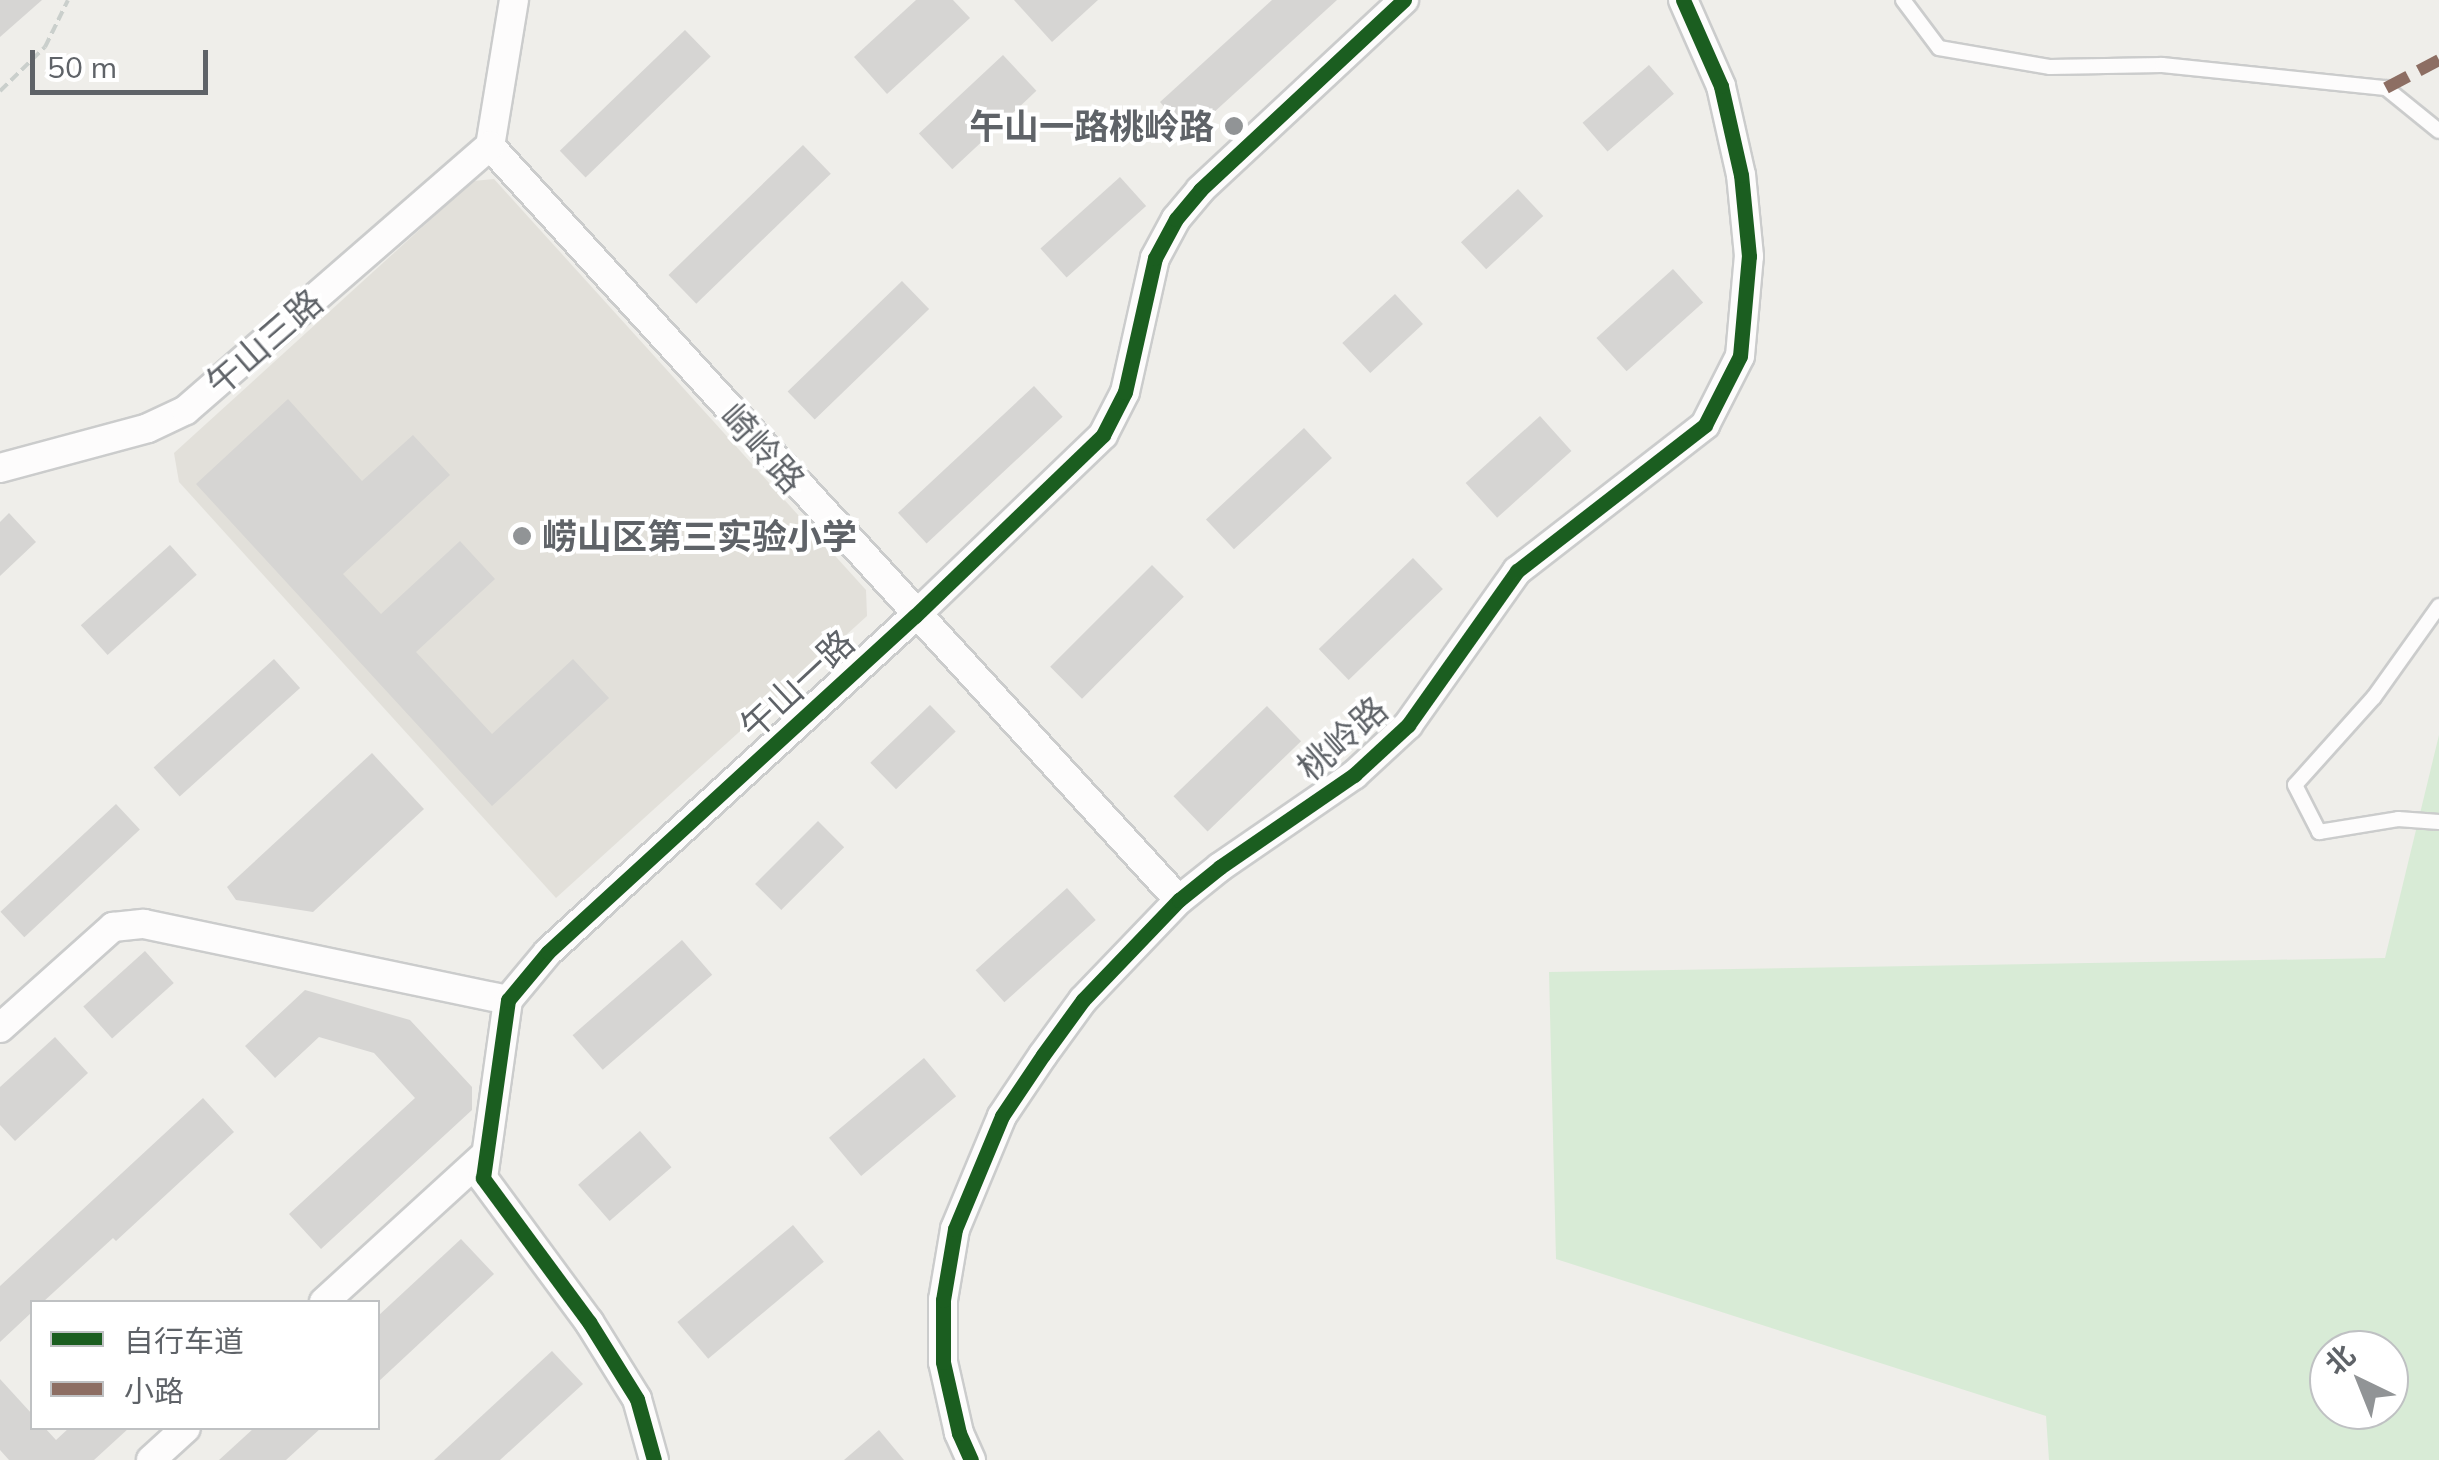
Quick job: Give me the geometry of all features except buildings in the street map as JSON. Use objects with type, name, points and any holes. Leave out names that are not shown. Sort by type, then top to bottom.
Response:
[{"type":"street","points":[[490,146],[514,0]]},
{"type":"street","name":"午山一路","points":[[508,1000],[548,952],[915,616],[1102,436],[1125,392],[1155,258],[1176,219],[1200,190],[1404,0]]},
{"type":"street","name":"桃岭路","points":[[971,1460],[959,1433],[943,1362],[943,1300],[960,1214],[1002,1116],[1043,1054],[1083,1000],[1179,900],[1220,867],[1354,775],[1408,724],[1517,572],[1705,426],[1740,356],[1750,256],[1741,175],[1722,86],[1683,0]]},
{"type":"street","name":"午山三路","points":[[0,468],[148,428],[186,410],[490,146]]},
{"type":"street","name":"崎岭路","points":[[490,146],[915,616],[1179,900]]},
{"type":"street","points":[[0,1028],[114,927],[144,924],[508,1000],[483,1178],[590,1322],[637,1399],[654,1460]]},
{"type":"street","points":[[326,1300],[486,1154]]},
{"type":"street","points":[[150,1460],[184,1430]]},
{"type":"lane","points":[[1903,0],[1940,48],[2050,68],[2162,65],[2386,88],[2439,130]]},
{"type":"lane","points":[[2439,606],[2374,697],[2295,785],[2319,832],[2398,819],[2439,822]]},
{"type":"path","points":[[0,91],[45,47],[68,0]]},
{"type":"shaded area","name":"崂山区第三实验小学","points":[[494,179],[866,590],[867,616],[556,898],[179,482],[174,453],[473,181]]},
{"type":"green space","points":[[2439,735],[2439,1460],[2049,1460],[2046,1416],[1556,1259],[1549,972],[2385,958]]},
{"type":"marked path","points":[[2386,88],[2439,60]]},
{"type":"cycle path","points":[[654,1460],[637,1399],[589,1322],[483,1178],[508,1000],[548,952],[915,616],[1103,435],[1125,392],[1155,258],[1176,219],[1200,190],[1404,0]]},
{"type":"cycle path","points":[[971,1460],[959,1433],[943,1362],[943,1300],[955,1229],[1002,1116],[1043,1055],[1083,1000],[1179,900],[1220,867],[1354,775],[1408,725],[1517,571],[1705,425],[1740,356],[1749,256],[1741,175],[1721,86],[1683,0]]},
{"type":"place","name":"午山一路桃岭路","points":[[1234,126]]},
{"type":"place","name":"崂山区第三实验小学","points":[[522,536]]}]
